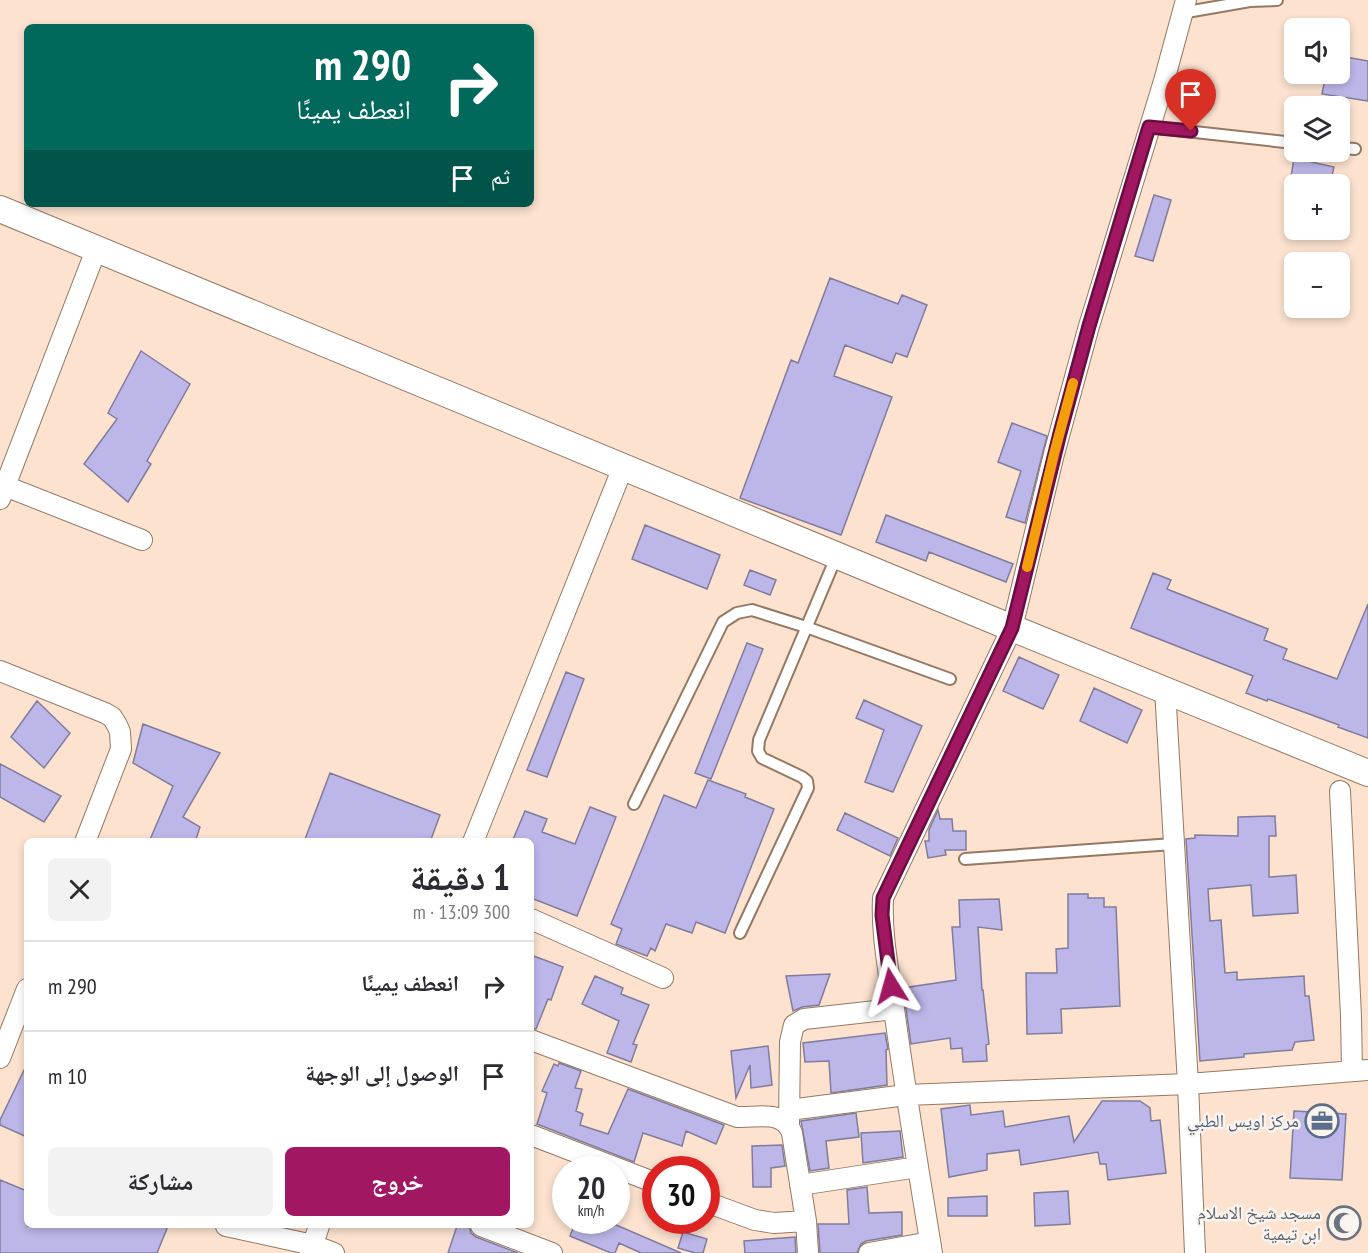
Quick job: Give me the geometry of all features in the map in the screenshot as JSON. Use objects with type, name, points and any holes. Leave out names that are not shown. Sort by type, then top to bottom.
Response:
[{"type":"street","points":[[869,1253],[931,1247],[894,1009],[883,923],[883,898],[1012,628],[1089,326],[1164,81],[1184,7]]},
{"type":"street","points":[[0,209],[1368,773]]},
{"type":"street","points":[[96,250],[3,492],[142,540]]},
{"type":"street","points":[[475,838],[623,467]]},
{"type":"street","points":[[0,671],[105,713],[117,725],[120,732],[121,749],[87,838]]},
{"type":"street","points":[[1165,689],[1188,1084],[1195,1253]]},
{"type":"street","points":[[534,1041],[737,1117],[783,1118],[906,1095],[1188,1084],[1360,1070],[1352,1016],[1340,791]]},
{"type":"street","points":[[534,920],[663,978]]},
{"type":"street","points":[[0,1058],[24,997]]},
{"type":"street","points":[[808,1253],[806,1221],[789,1117],[790,1042],[794,1024],[804,1019],[894,1009]]},
{"type":"street","points":[[534,1136],[642,1178]]},
{"type":"street","points":[[800,1185],[918,1167]]},
{"type":"street","points":[[720,1207],[755,1220],[774,1223],[806,1221]]},
{"type":"street","points":[[233,1228],[334,1253]]},
{"type":"street","points":[[311,1249],[318,1228]]},
{"type":"street","points":[[486,1228],[552,1253]]},
{"type":"lane","points":[[1184,7],[1277,0]]},
{"type":"lane","points":[[1149,127],[1284,142]]},
{"type":"lane","points":[[1350,149],[1355,149]]},
{"type":"lane","points":[[741,933],[808,788],[807,781],[802,777],[762,759],[758,751],[759,740],[837,555]]},
{"type":"lane","points":[[634,804],[723,622],[737,613],[752,610],[950,679]]},
{"type":"lane","points":[[965,859],[1173,844]]},
{"type":"building","points":[[1350,58],[1368,61],[1368,101],[1350,98],[1350,96],[1322,94],[1324,84],[1350,84]]},
{"type":"building","points":[[1293,162],[1312,162],[1334,167],[1332,174],[1292,174]]},
{"type":"building","points":[[1154,195],[1171,200],[1153,261],[1135,256]]},
{"type":"building","points":[[830,278],[898,304],[902,295],[927,305],[907,357],[896,353],[892,363],[845,345],[834,376],[892,397],[841,535],[740,498],[791,360],[798,363]]},
{"type":"building","points":[[141,351],[190,384],[147,461],[151,464],[128,502],[84,464],[117,419],[108,413]]},
{"type":"building","points":[[1012,423],[1047,436],[1025,523],[1006,517],[1021,471],[998,462]]},
{"type":"building","points":[[886,515],[1013,564],[1006,582],[929,552],[926,561],[876,542]]},
{"type":"building","points":[[645,525],[720,555],[707,589],[632,559]]},
{"type":"building","points":[[750,570],[776,580],[770,595],[744,585]]},
{"type":"building","points":[[1153,573],[1171,580],[1167,589],[1268,629],[1264,640],[1287,649],[1283,659],[1337,679],[1368,604],[1368,738],[1338,727],[1339,725],[1246,693],[1253,676],[1131,628]]},
{"type":"building","points":[[747,643],[763,649],[711,779],[695,773]]},
{"type":"building","points":[[1019,657],[1059,675],[1043,709],[1003,691]]},
{"type":"building","points":[[566,672],[584,679],[547,777],[527,770]]},
{"type":"building","points":[[1094,688],[1142,710],[1127,743],[1080,721]]},
{"type":"building","points":[[864,700],[922,726],[893,792],[865,782],[884,730],[856,718]]},
{"type":"building","points":[[37,701],[70,733],[44,768],[11,737]]},
{"type":"building","points":[[143,724],[220,753],[183,817],[200,827],[196,838],[151,838],[173,786],[133,763]]},
{"type":"building","points":[[0,764],[61,796],[44,822],[0,797]]},
{"type":"building","points":[[330,773],[440,815],[431,838],[306,838]]},
{"type":"building","points":[[708,780],[746,794],[745,797],[774,809],[725,933],[696,922],[692,933],[666,924],[655,951],[651,948],[647,956],[616,944],[622,929],[611,924],[664,795],[696,808]]},
{"type":"building","points":[[590,807],[616,817],[577,916],[534,899],[534,838],[514,838],[525,811],[547,819],[542,832],[575,844]]},
{"type":"building","points":[[938,810],[940,819],[952,819],[953,831],[966,831],[966,850],[945,850],[946,855],[928,858],[925,841],[929,841],[929,830]]},
{"type":"building","points":[[845,813],[898,838],[890,856],[837,830]]},
{"type":"building","points":[[1275,816],[1276,836],[1269,836],[1269,877],[1296,875],[1298,913],[1253,916],[1251,885],[1208,889],[1210,921],[1221,920],[1225,973],[1237,972],[1237,980],[1304,976],[1305,996],[1309,996],[1314,1040],[1295,1042],[1292,1050],[1200,1061],[1186,839],[1195,838],[1195,835],[1238,836],[1238,817]]},
{"type":"building","points":[[1068,894],[1088,894],[1088,898],[1104,898],[1104,907],[1116,907],[1120,1006],[1061,1009],[1062,1033],[1027,1034],[1026,973],[1057,973],[1056,949],[1068,948]]},
{"type":"building","points":[[999,899],[1002,930],[978,927],[982,990],[989,1044],[986,1045],[987,1061],[963,1062],[962,1048],[951,1049],[950,1038],[911,1044],[903,988],[956,980],[952,927],[960,927],[959,900]]},
{"type":"building","points":[[534,956],[563,967],[551,1000],[548,999],[536,1029],[534,1029]]},
{"type":"building","points":[[830,974],[819,1005],[802,1007],[793,1011],[786,976]]},
{"type":"building","points":[[595,976],[623,988],[621,994],[649,1005],[633,1044],[637,1045],[631,1062],[607,1053],[619,1021],[582,1004]]},
{"type":"building","points":[[885,1033],[888,1049],[886,1050],[887,1085],[831,1093],[829,1061],[805,1062],[803,1043]]},
{"type":"building","points":[[768,1046],[772,1085],[751,1088],[750,1065],[736,1098],[731,1051]]},
{"type":"building","points":[[559,1063],[581,1071],[575,1088],[582,1089],[576,1111],[583,1114],[580,1125],[608,1134],[628,1089],[724,1125],[716,1144],[686,1131],[682,1146],[643,1133],[634,1162],[630,1160],[630,1156],[619,1156],[537,1124],[547,1093],[542,1091],[554,1064],[558,1066]]},
{"type":"building","points":[[24,1070],[24,1136],[0,1125],[0,1120]]},
{"type":"building","points":[[1102,1101],[1140,1101],[1150,1108],[1151,1121],[1160,1120],[1166,1173],[1108,1180],[1106,1164],[1100,1164],[1098,1152],[1021,1165],[1019,1150],[987,1154],[987,1170],[949,1177],[941,1109],[970,1105],[971,1115],[1003,1111],[1005,1127],[1069,1116],[1074,1142]]},
{"type":"building","points":[[1294,1111],[1346,1114],[1342,1180],[1290,1178]]},
{"type":"building","points":[[856,1113],[859,1137],[826,1141],[829,1168],[810,1171],[801,1121]]},
{"type":"building","points":[[900,1131],[903,1157],[863,1163],[861,1133]]},
{"type":"building","points":[[782,1145],[785,1166],[771,1168],[771,1187],[753,1187],[752,1146]]},
{"type":"building","points":[[0,1180],[24,1190],[24,1228],[167,1228],[157,1253],[0,1253]]},
{"type":"building","points":[[867,1187],[869,1213],[902,1212],[902,1235],[866,1241],[861,1244],[857,1253],[820,1253],[818,1224],[849,1224],[847,1190]]},
{"type":"building","points":[[1068,1191],[1070,1224],[1035,1226],[1034,1193]]},
{"type":"building","points":[[987,1196],[987,1216],[948,1216],[948,1198]]},
{"type":"building","points":[[456,1228],[470,1228],[476,1237],[518,1253],[448,1253]]},
{"type":"building","points":[[630,1231],[681,1253],[641,1253],[619,1243],[615,1253],[611,1253],[570,1236],[571,1234],[630,1234]]},
{"type":"building","points":[[682,1234],[707,1239],[703,1253],[678,1248]]},
{"type":"building","points":[[795,1237],[796,1253],[745,1253],[744,1241]]},
{"type":"slow traffic","points":[[1027,567],[1073,383]]},
{"type":"place","name":"مركز اويس الطبي","points":[[1322,1121]]},
{"type":"place","name":"مسجد شيخ الاسلام ابن تيمية","points":[[1344,1223]]},
{"type":"route","points":[[891,986],[882,915],[883,898],[1012,628],[1054,454],[1089,326],[1149,127],[1191,131]]}]
